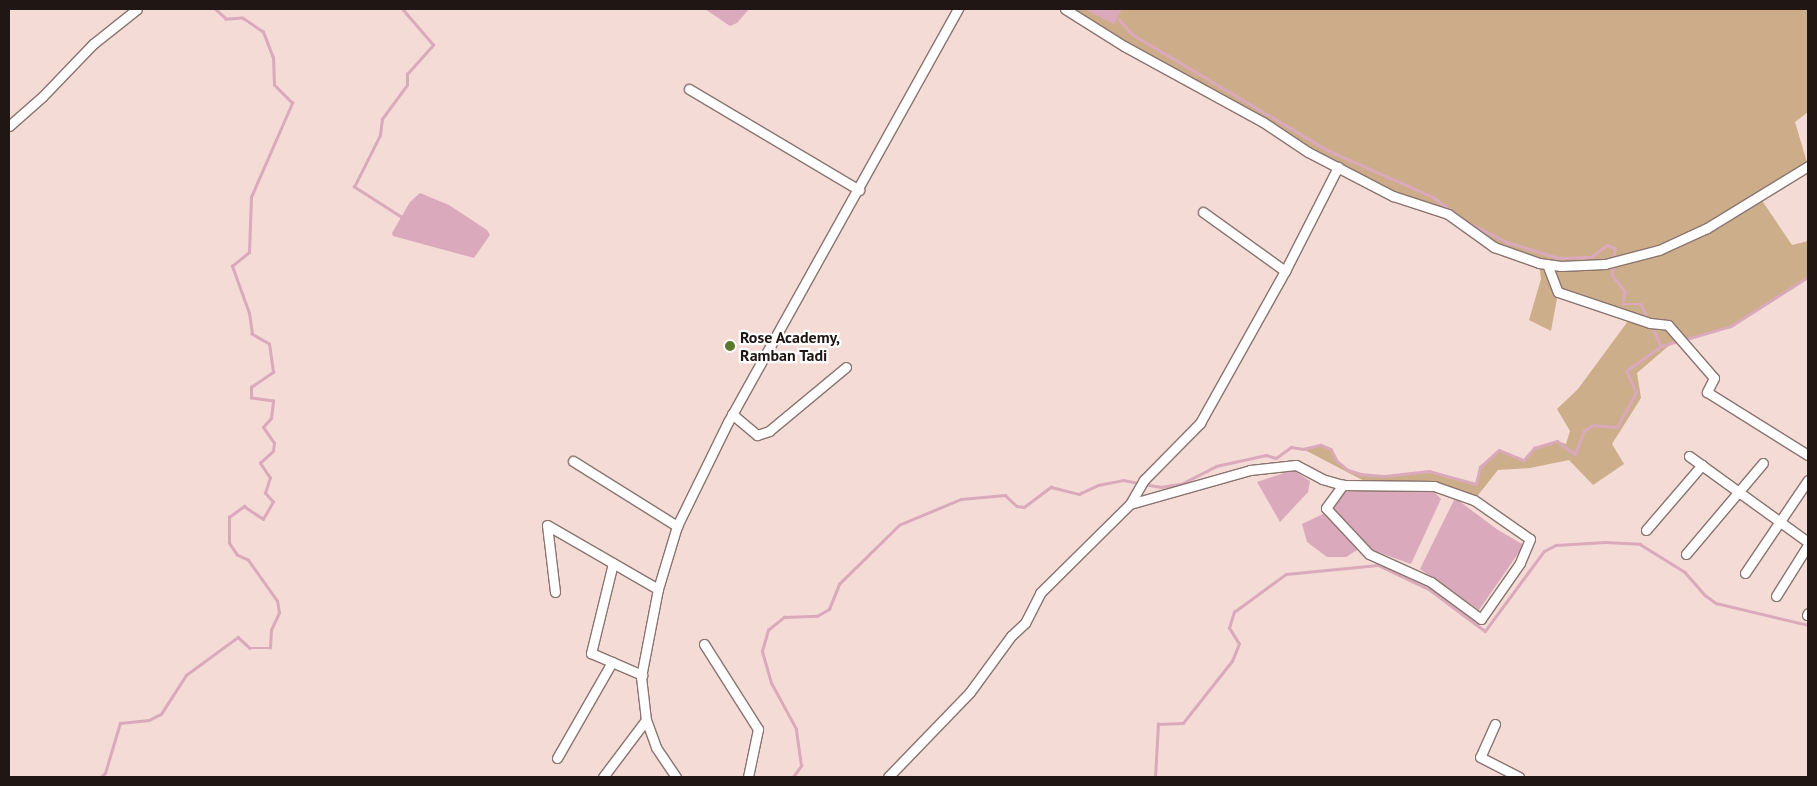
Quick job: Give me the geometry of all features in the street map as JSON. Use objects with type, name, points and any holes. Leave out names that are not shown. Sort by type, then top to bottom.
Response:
[{"type":"street","points":[[9,126],[36,103],[93,44],[137,9]]},
{"type":"street","points":[[674,777],[656,747],[646,720],[642,675],[658,589],[677,526],[732,414],[859,190],[958,9]]},
{"type":"street","points":[[1065,9],[1124,46],[1263,122],[1308,152],[1393,196],[1448,214],[1494,247],[1547,264],[1605,264],[1683,241],[1808,166]]},
{"type":"street","points":[[689,89],[859,190]]},
{"type":"street","points":[[888,777],[970,692],[1011,636],[1025,623],[1040,593],[1130,504],[1137,489],[1144,480],[1200,423],[1285,271],[1338,167]]},
{"type":"street","points":[[1203,212],[1285,271]]},
{"type":"street","points":[[1547,264],[1558,292],[1650,323],[1668,325],[1714,378],[1707,392],[1808,455]]},
{"type":"street","points":[[732,414],[757,435],[769,431],[846,367]]},
{"type":"street","points":[[1689,456],[1808,543],[1776,596]]},
{"type":"street","points":[[573,461],[677,526]]},
{"type":"street","points":[[1686,554],[1763,463]]},
{"type":"street","points":[[1130,504],[1250,470],[1296,465],[1322,479],[1343,485],[1434,486],[1474,500],[1530,539],[1520,563],[1481,619],[1431,582],[1369,554],[1326,508],[1343,485]]},
{"type":"street","points":[[1646,530],[1702,465]]},
{"type":"street","points":[[1745,573],[1808,480]]},
{"type":"street","points":[[555,592],[547,525],[658,589]]},
{"type":"street","points":[[613,563],[591,654],[642,675]]},
{"type":"street","points":[[704,644],[758,729],[748,777]]},
{"type":"street","points":[[557,758],[612,662]]},
{"type":"street","points":[[603,777],[646,720]]},
{"type":"street","points":[[1496,724],[1480,757],[1519,777]]},
{"type":"shaded area","points":[[705,9],[749,9],[737,23],[730,26]]},
{"type":"shaded area","points":[[1065,9],[1808,9],[1808,112],[1795,122],[1808,166],[1707,228],[1620,261],[1561,266],[1517,257],[1448,214],[1393,196]]},
{"type":"shaded area","points":[[1084,9],[1122,9],[1114,24]]},
{"type":"shaded area","points":[[420,193],[449,205],[487,230],[490,235],[474,258],[393,236],[392,233],[410,202]]},
{"type":"shaded area","points":[[1759,196],[1792,245],[1808,241],[1808,277],[1731,326],[1672,343],[1637,373],[1641,398],[1612,444],[1624,464],[1593,485],[1569,460],[1530,468],[1498,470],[1474,500],[1434,486],[1372,485],[1303,449],[1321,445],[1331,449],[1337,461],[1348,470],[1361,474],[1382,476],[1429,471],[1475,484],[1480,467],[1499,450],[1524,460],[1534,448],[1557,441],[1566,444],[1570,431],[1557,409],[1578,389],[1631,317],[1558,293],[1551,331],[1529,320],[1541,279],[1539,263]]},
{"type":"shaded area","points":[[1293,470],[1310,481],[1308,492],[1280,522],[1257,482]]},
{"type":"shaded area","points":[[1343,490],[1433,491],[1441,499],[1411,564],[1372,550],[1332,507]]},
{"type":"shaded area","points":[[1455,498],[1498,530],[1524,545],[1479,610],[1420,569]]},
{"type":"shaded area","points":[[1327,512],[1359,549],[1346,557],[1327,557],[1307,542],[1302,524]]},
{"type":"waterway","points":[[101,777],[105,773],[120,723],[149,720],[161,714],[186,675],[238,637],[250,648],[270,648],[271,630],[279,613],[277,601],[248,560],[237,555],[229,543],[229,517],[244,506],[263,519],[273,502],[265,493],[270,478],[260,463],[273,451],[274,443],[263,427],[271,418],[273,401],[251,398],[251,387],[273,372],[269,344],[252,334],[249,313],[232,266],[249,252],[251,197],[292,103],[274,85],[273,58],[263,32],[242,18],[226,19],[215,9]]},
{"type":"waterway","points":[[401,217],[354,187],[380,135],[382,119],[407,85],[407,74],[433,45],[402,9]]},
{"type":"waterway","points":[[1119,19],[1132,34],[1327,150],[1433,197],[1467,222],[1507,242],[1559,258],[1591,257],[1607,245],[1615,248],[1614,259]]},
{"type":"waterway","points":[[1613,265],[1612,275],[1625,291],[1623,304],[1641,304],[1649,321]]},
{"type":"waterway","points":[[1683,340],[1731,326],[1808,277]]},
{"type":"waterway","points":[[1652,326],[1661,346],[1678,341]]},
{"type":"waterway","points":[[1144,484],[1161,487],[1181,484],[1216,466],[1266,455],[1276,458],[1291,447],[1303,449],[1321,445],[1331,449],[1337,461],[1348,470],[1361,474],[1385,476],[1429,471],[1476,484],[1480,467],[1499,450],[1524,460],[1534,448],[1557,441],[1575,454],[1584,431],[1593,425],[1617,427],[1636,393],[1626,371],[1661,346]]},
{"type":"waterway","points":[[793,777],[801,766],[796,729],[771,683],[762,651],[768,630],[784,617],[817,616],[829,609],[839,584],[899,525],[961,499],[1005,495],[1017,506],[1024,507],[1051,487],[1079,494],[1098,485],[1123,480],[1139,483]]},
{"type":"waterway","points":[[1155,777],[1158,724],[1183,723],[1232,661],[1239,644],[1229,628],[1234,612],[1286,574],[1378,565],[1429,589],[1485,631],[1544,551],[1556,545],[1605,542],[1640,544],[1685,572],[1705,595],[1716,603],[1808,625]]},
{"type":"place","name":"Rose Academy, Ramban Tadi","points":[[730,346]]}]
